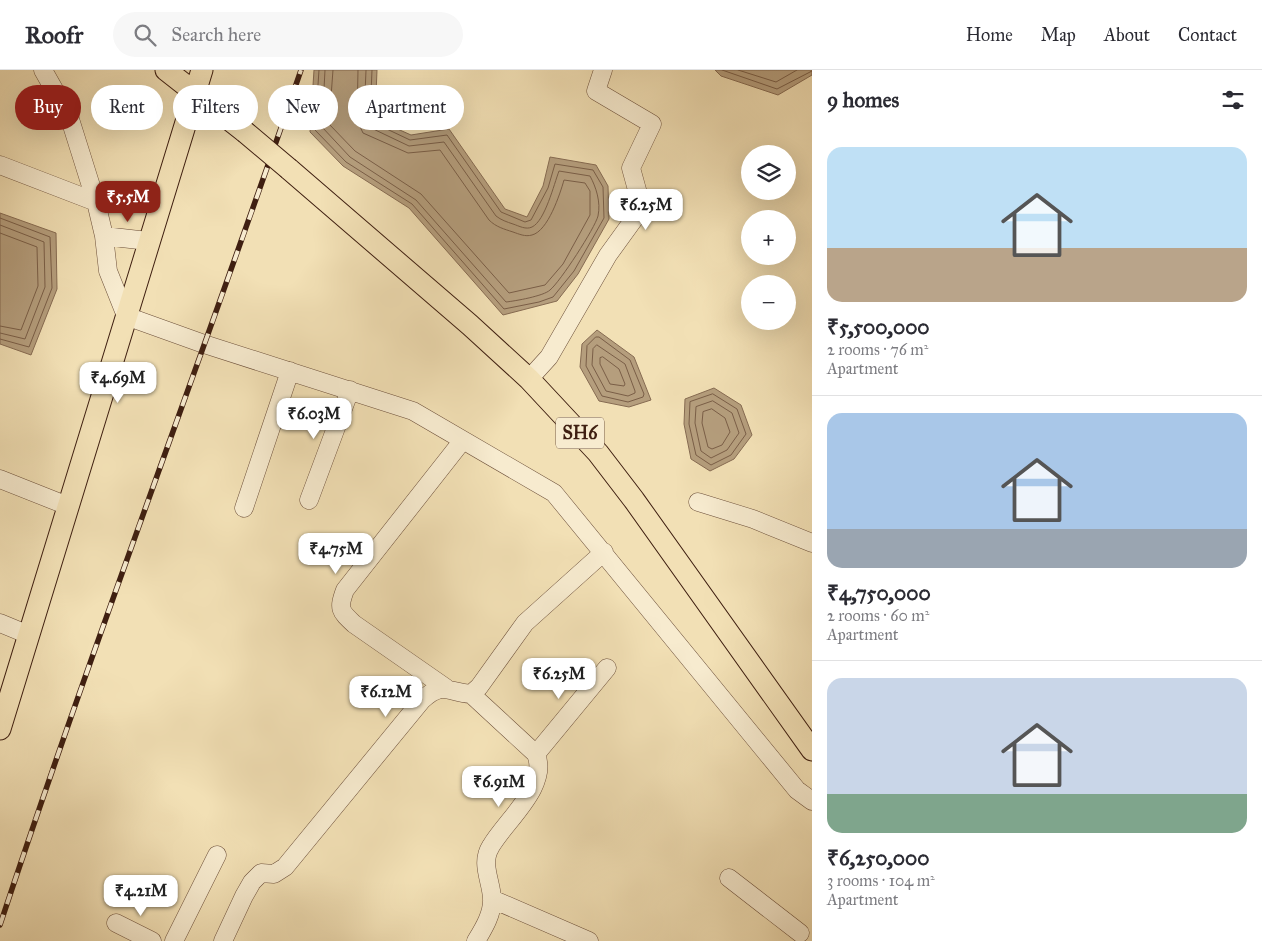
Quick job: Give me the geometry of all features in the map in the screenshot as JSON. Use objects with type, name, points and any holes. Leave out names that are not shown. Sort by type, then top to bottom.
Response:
[{"type":"main road","name":"SH6","points":[[166,70],[185,85]]},
{"type":"main road","points":[[198,85],[202,70]]},
{"type":"main road","points":[[2,719],[148,242],[184,130]]},
{"type":"main road","name":"SH6","points":[[242,130],[443,301],[529,379],[598,453],[634,500],[812,750]]},
{"type":"street","points":[[43,70],[70,116],[96,202],[104,236],[108,271],[126,316],[413,411],[554,493],[797,790],[812,801]]},
{"type":"street","points":[[529,379],[549,357],[608,255],[642,208],[631,168],[652,124],[596,91],[603,70]]},
{"type":"street","points":[[0,165],[96,202]]},
{"type":"street","points":[[104,236],[148,242]]},
{"type":"street","points":[[244,508],[290,371]]},
{"type":"street","points":[[309,500],[350,390]]},
{"type":"street","points":[[463,440],[345,590],[340,603],[342,614],[354,624],[446,688],[459,693],[471,694],[536,754],[540,763],[539,773],[532,790],[489,847],[485,864],[492,899],[489,917],[476,941]]},
{"type":"street","points":[[0,479],[68,506]]},
{"type":"street","points":[[698,502],[767,524],[812,543]]},
{"type":"street","points":[[471,694],[479,687],[525,623],[604,552]]},
{"type":"street","points":[[0,623],[29,635]]},
{"type":"street","points":[[536,754],[607,668]]},
{"type":"street","points":[[223,941],[252,882],[261,873],[274,874],[285,867],[422,700],[434,690],[446,688]]},
{"type":"street","points":[[174,941],[217,855]]},
{"type":"street","points":[[728,878],[802,932]]},
{"type":"street","points":[[492,899],[589,941]]},
{"type":"street","points":[[116,923],[152,941]]},
{"type":"water","points":[[314,70],[377,70],[376,85],[348,85],[348,130],[400,130],[411,135],[450,130],[505,209],[527,217],[543,186],[550,157],[596,165],[608,186],[609,219],[578,274],[557,301],[503,315],[409,208],[343,166],[310,132],[310,130],[338,130],[338,85],[313,85]]},
{"type":"water","points":[[715,70],[812,70],[812,75],[778,95],[721,76]]},
{"type":"water","points":[[0,213],[56,233],[57,289],[31,355],[0,344]]},
{"type":"water","points":[[597,330],[634,357],[651,400],[629,407],[599,401],[580,367],[582,344]]},
{"type":"water","points":[[714,388],[741,405],[752,435],[734,459],[710,471],[691,459],[684,424],[685,399]]},
{"type":"railway","points":[[0,925],[73,711],[301,70]]}]
